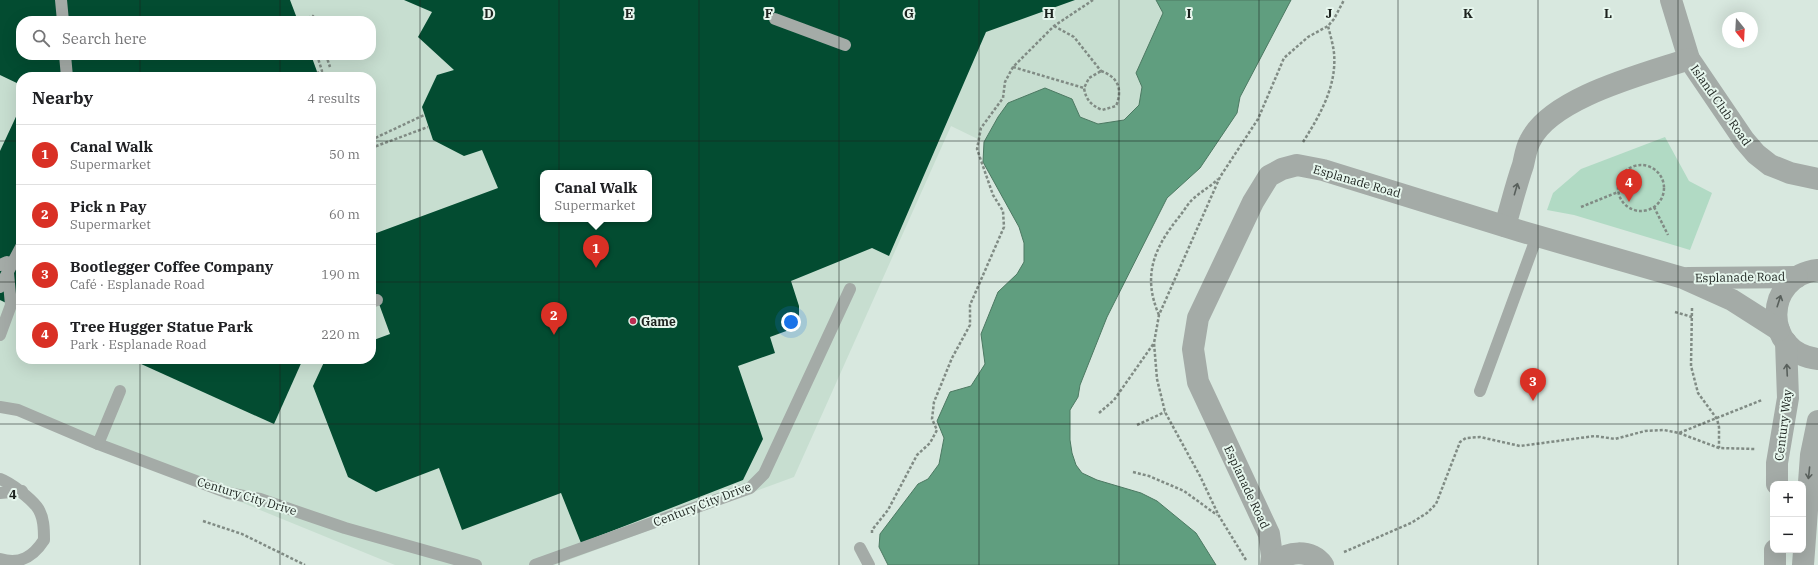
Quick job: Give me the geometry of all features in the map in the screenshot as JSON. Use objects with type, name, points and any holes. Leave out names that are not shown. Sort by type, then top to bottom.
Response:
[{"type":"street","name":"Island Club Road","points":[[1671,0],[1689,59],[1744,140],[1756,154],[1770,165],[1790,173],[1818,179]]},
{"type":"street","name":"Island Club Road","points":[[1521,231],[1537,137],[1554,114],[1579,99],[1689,59]]},
{"type":"street","name":"Esplanade Road","points":[[1272,565],[1269,534],[1198,382],[1193,349],[1198,318],[1254,202],[1269,176],[1282,169],[1297,165],[1324,170],[1521,231],[1683,278],[1732,300],[1782,336],[1797,352],[1806,357],[1818,359]]},
{"type":"street","points":[[1797,277],[1808,271],[1818,270]]},
{"type":"street","name":"Esplanade Road","points":[[1683,278],[1797,277]]},
{"type":"street","name":"Century Way","points":[[1776,481],[1777,463],[1788,398],[1782,336],[1776,316],[1779,298],[1786,286],[1797,277]]},
{"type":"street","points":[[1803,565],[1806,503],[1811,455],[1818,421]]},
{"type":"street","name":"Esplanade Road","points":[[1269,534],[1316,560]]},
{"type":"street","points":[[1272,565],[1284,556],[1294,553],[1316,560]]},
{"type":"street","points":[[1774,565],[1775,553]]},
{"type":"lane","points":[[61,0],[62,16]]},
{"type":"lane","points":[[775,19],[845,45]]},
{"type":"lane","points":[[65,60],[67,72]]},
{"type":"lane","points":[[1480,391],[1521,231]]},
{"type":"lane","points":[[0,287],[16,257]]},
{"type":"lane","points":[[0,265],[7,262],[11,305],[0,335]]},
{"type":"lane","name":"Century City Drive","points":[[535,565],[750,488],[758,482],[764,474],[850,289]]},
{"type":"lane","points":[[98,444],[120,391]]},
{"type":"lane","name":"Century City Drive","points":[[0,407],[18,410],[98,444],[228,493],[260,499],[346,528],[476,565]]},
{"type":"lane","points":[[0,479],[20,491],[38,508],[43,521],[44,540],[32,555],[26,559],[19,562],[0,559]]},
{"type":"lane","points":[[0,493],[20,491]]},
{"type":"lane","points":[[860,548],[869,565]]},
{"type":"path","points":[[872,535],[872,530],[888,510],[917,455],[930,443],[937,430],[932,419],[934,402],[952,358],[970,325],[970,305],[1004,227],[1003,211],[993,195],[977,149],[981,128],[1003,98],[1006,82],[1013,67],[1054,26],[1093,0]]},
{"type":"path","points":[[1054,26],[1074,37],[1100,71],[1111,75],[1118,84],[1120,97],[1116,106],[1102,110],[1091,105],[1085,96],[1084,88],[1089,78],[1100,71]]},
{"type":"path","points":[[1297,165],[1299,148],[1325,105],[1332,80],[1334,53],[1328,26]]},
{"type":"path","points":[[319,60],[322,71],[320,72]]},
{"type":"path","points":[[328,60],[330,67]]},
{"type":"path","points":[[1013,67],[1040,73],[1084,88]]},
{"type":"path","points":[[376,138],[424,115]]},
{"type":"path","points":[[376,146],[428,127]]},
{"type":"path","points":[[1637,165],[1646,165],[1654,169],[1661,175],[1664,184],[1664,193],[1660,201],[1654,207],[1645,210],[1636,210],[1628,207],[1621,200],[1618,192],[1618,183],[1625,171],[1637,165]]},
{"type":"path","points":[[1159,315],[1155,305],[1151,273],[1157,248],[1193,198],[1209,188],[1220,177]]},
{"type":"path","points":[[1580,207],[1618,192]]},
{"type":"path","points":[[1654,207],[1668,235]]},
{"type":"path","points":[[1692,305],[1691,366],[1698,392],[1717,419],[1719,427],[1719,448]]},
{"type":"path","points":[[1675,312],[1692,317]]},
{"type":"path","points":[[1099,413],[1114,400],[1154,343]]},
{"type":"path","points":[[1678,433],[1717,419],[1764,398]]},
{"type":"path","points":[[1137,425],[1165,412]]},
{"type":"path","points":[[1316,560],[1411,523],[1427,513],[1436,504],[1460,442],[1466,438],[1480,437],[1520,446],[1595,436],[1614,439],[1645,431],[1664,430],[1678,433],[1719,448],[1755,449]]},
{"type":"path","points":[[1133,472],[1149,476],[1184,491],[1219,516]]},
{"type":"path","points":[[203,520],[242,534],[305,565]]},
{"type":"shaded area","points":[[0,0],[1156,0],[1163,13],[1136,73],[1142,87],[1139,105],[1124,120],[1098,124],[1080,117],[1072,99],[998,117],[984,142],[951,126],[794,477],[555,565],[395,565],[0,404]]},
{"type":"shaded area","points":[[1156,0],[1291,0],[1240,97],[1237,113],[1200,168],[1167,198],[1107,317],[1080,385],[1078,397],[1070,410],[1070,440],[1072,453],[1076,465],[1082,473],[1097,480],[1141,493],[1157,501],[1196,533],[1216,565],[888,565],[879,547],[880,534],[918,484],[928,479],[939,464],[944,438],[937,421],[950,392],[971,386],[985,364],[981,334],[998,292],[1017,274],[1024,262],[1024,243],[1019,227],[983,162],[984,142],[1008,103],[1045,88],[1072,99],[1080,117],[1098,124],[1124,120],[1139,105],[1142,87],[1136,73],[1163,13]]},
{"type":"shaded area","points":[[1665,137],[1689,181],[1712,193],[1690,250],[1574,215],[1547,210],[1553,193],[1581,169]]},
{"type":"building","points":[[0,0],[290,0],[296,16],[16,16],[16,60],[313,60],[317,72],[16,72],[16,83],[0,75]]},
{"type":"building","points":[[404,0],[1075,0],[986,32],[889,256],[872,248],[791,281],[799,306],[799,315],[796,323],[789,330],[770,337],[775,353],[738,366],[763,439],[743,480],[581,543],[561,493],[462,530],[439,468],[376,492],[348,477],[313,386],[323,364],[376,364],[376,339],[390,334],[376,296],[376,233],[498,188],[482,150],[464,156],[433,140],[422,107],[437,75],[454,70],[418,37],[432,12]]},
{"type":"building","points":[[16,117],[16,308],[0,300],[0,151]]},
{"type":"building","points":[[141,364],[301,364],[274,424]]},
{"type":"place","name":"Tree Hugger Statue Park","points":[[1629,202]]},
{"type":"place","name":"Canal Walk","points":[[596,268]]},
{"type":"place","name":"Game","points":[[633,321]]},
{"type":"place","name":"Pick n Pay","points":[[554,335]]},
{"type":"place","name":"Bootlegger Coffee Company","points":[[1533,401]]}]
